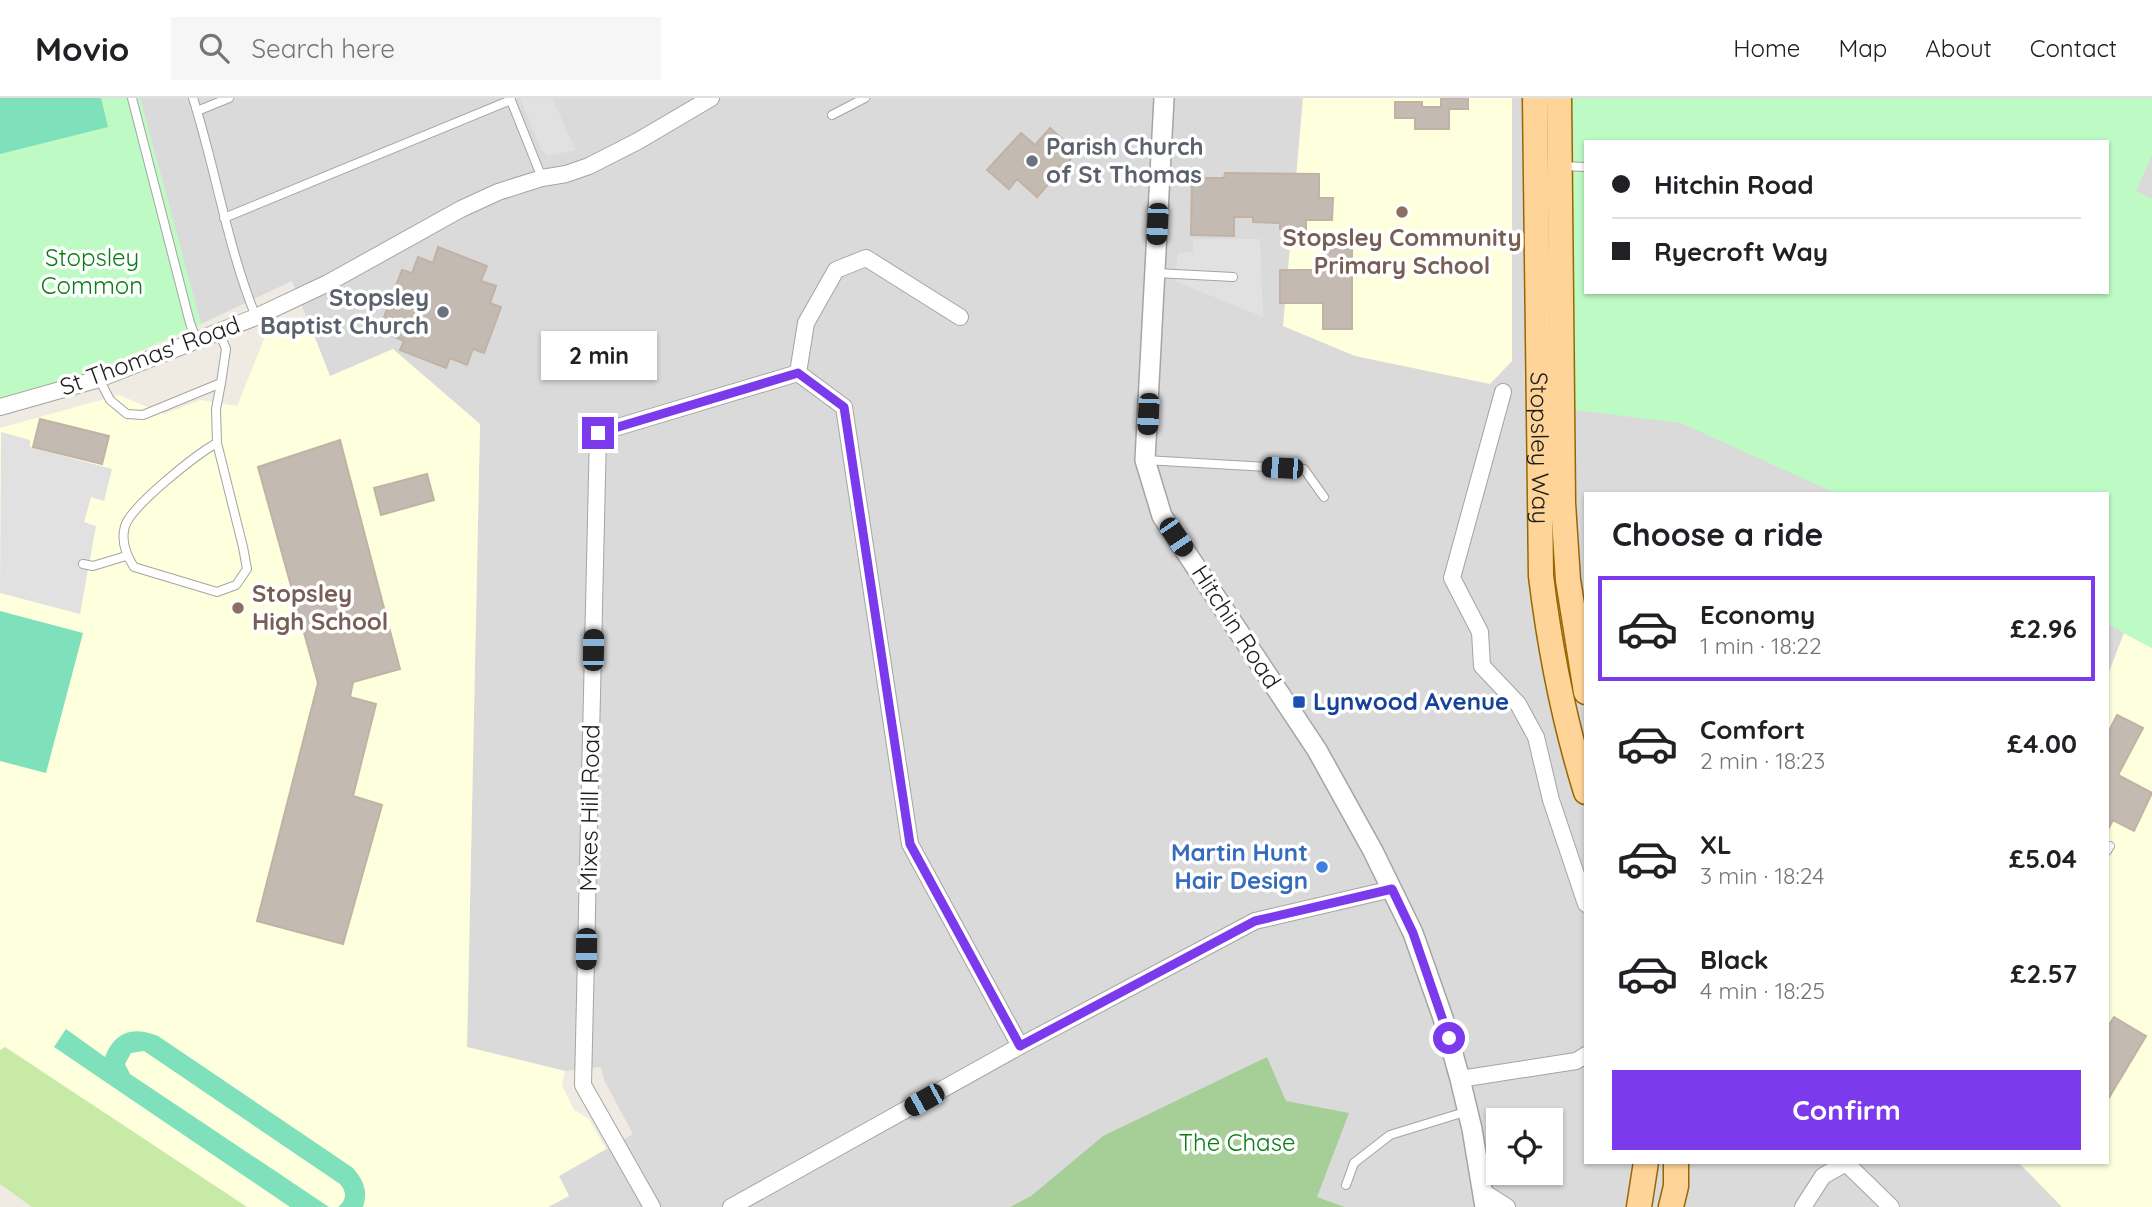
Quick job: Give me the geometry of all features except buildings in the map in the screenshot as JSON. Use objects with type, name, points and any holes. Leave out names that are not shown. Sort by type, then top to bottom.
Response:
[{"type":"main road","name":"Stopsley Way","points":[[1535,98],[1541,576],[1558,690],[1584,785]]},
{"type":"main road","name":"Stopsley Way","points":[[1559,98],[1563,503],[1568,580],[1584,680]]},
{"type":"main road","points":[[1639,1207],[1646,1164]]},
{"type":"main road","points":[[1671,1207],[1676,1186],[1676,1164]]},
{"type":"street","name":"St Thomas' Road","points":[[0,407],[99,379],[256,317],[328,283],[461,209],[498,192],[589,166],[711,98]]},
{"type":"street","name":"Hitchin Road","points":[[1164,98],[1145,460],[1162,516],[1317,750],[1413,933],[1443,1018],[1460,1079],[1484,1199]]},
{"type":"street","points":[[960,317],[866,258],[836,270],[806,323],[798,373],[844,407],[910,844],[1020,1046]]},
{"type":"street","name":"Mixes Hill Road","points":[[652,1207],[583,1084],[598,433],[798,373]]},
{"type":"street","name":"Stopsley Way","points":[[1503,392],[1452,578],[1480,632],[1482,666],[1518,704],[1536,737],[1551,800],[1584,898]]},
{"type":"street","points":[[731,1207],[1020,1046],[1255,921],[1392,889]]},
{"type":"street","points":[[1460,1079],[1576,1061],[1584,1056]]},
{"type":"street","points":[[1803,1207],[1823,1176],[1844,1164]]},
{"type":"street","points":[[1847,1164],[1891,1207]]},
{"type":"street","points":[[1484,1199],[1507,1207]]},
{"type":"lane","points":[[132,98],[190,323],[197,341]]},
{"type":"lane","points":[[193,98],[224,218],[256,317]]},
{"type":"lane","points":[[197,111],[229,98]]},
{"type":"lane","points":[[832,115],[851,101],[865,98]]},
{"type":"lane","points":[[224,218],[511,99],[542,178]]},
{"type":"lane","points":[[1560,166],[1584,167]]},
{"type":"lane","points":[[1155,273],[1233,277]]},
{"type":"lane","points":[[217,443],[202,451],[136,508],[125,526],[126,556],[134,567],[217,592],[236,586],[247,569],[217,443],[216,409],[226,349],[219,332]]},
{"type":"lane","points":[[99,379],[110,400],[127,414],[143,415],[221,383]]},
{"type":"lane","points":[[1145,460],[1304,469],[1324,497]]},
{"type":"lane","points":[[83,564],[93,566],[126,556]]},
{"type":"lane","points":[[1346,1185],[1354,1163],[1390,1135],[1468,1111]]},
{"type":"shaded area","points":[[140,98],[2152,98],[2152,1207],[1345,1207],[1317,1197],[1031,1196],[1010,1207],[548,1207],[569,1196],[559,1176],[633,1134],[604,1080],[601,1067],[565,1071],[467,1047],[480,424],[330,376],[292,281],[201,324]]},
{"type":"shaded area","points":[[520,98],[552,98],[576,150],[548,156],[542,151]]},
{"type":"shaded area","name":"Stopsley Community Primary School","points":[[1303,98],[1512,98],[1512,361],[1490,384],[1355,356],[1283,326]]},
{"type":"shaded area","points":[[1193,239],[1260,239],[1263,317],[1175,281],[1178,253],[1193,252]]},
{"type":"shaded area","name":"Stopsley High School","points":[[308,320],[330,376],[393,349],[480,424],[467,1047],[565,1071],[562,1085],[574,1110],[589,1119],[606,1149],[559,1176],[569,1196],[548,1207],[247,1207],[5,1047],[0,1050],[0,428],[119,395],[164,414],[201,400],[237,406],[265,337]]},
{"type":"shaded area","points":[[1,432],[30,440],[30,447],[112,469],[104,501],[91,497],[84,522],[96,526],[80,614],[0,593]]},
{"type":"shaded area","points":[[2124,633],[2152,648],[2152,1207],[2062,1207],[2020,1164],[2109,1164],[2109,672]]},
{"type":"green space","name":"Stopsley Common","points":[[0,98],[140,98],[201,324],[92,372],[0,401]]},
{"type":"green space","points":[[0,98],[101,98],[108,127],[0,154]]},
{"type":"green space","points":[[1566,98],[2152,98],[2152,155],[2136,191],[2152,199],[2152,648],[2109,625],[2109,492],[1833,492],[1681,423],[1574,410]]},
{"type":"green space","points":[[0,611],[83,633],[46,773],[0,761]]},
{"type":"green space","points":[[66,1029],[105,1057],[114,1041],[126,1033],[141,1031],[158,1036],[353,1168],[364,1186],[363,1207],[338,1207],[345,1196],[340,1184],[144,1051],[131,1053],[125,1064],[130,1074],[329,1207],[290,1207],[54,1047]]},
{"type":"green space","points":[[5,1047],[247,1207],[32,1207],[0,1184],[0,1050]]},
{"type":"green space","name":"The Chase","points":[[1267,1057],[1286,1101],[1349,1113],[1317,1197],[1345,1207],[1010,1207],[1031,1196],[1103,1136]]},
{"type":"place","name":"Parish Church of St Thomas","points":[[1032,161]]},
{"type":"place","name":"Stopsley Community Primary School","points":[[1402,212]]},
{"type":"place","name":"Stopsley Baptist Church","points":[[443,312]]},
{"type":"place","name":"Stopsley High School","points":[[238,608]]},
{"type":"place","name":"Lynwood Avenue","points":[[1299,702]]},
{"type":"place","name":"Martin Hunt Hair Design","points":[[1322,867]]},
{"type":"route","points":[[598,433],[798,373],[844,407],[910,844],[1020,1046],[1255,921],[1392,889],[1413,933],[1449,1038]]}]
